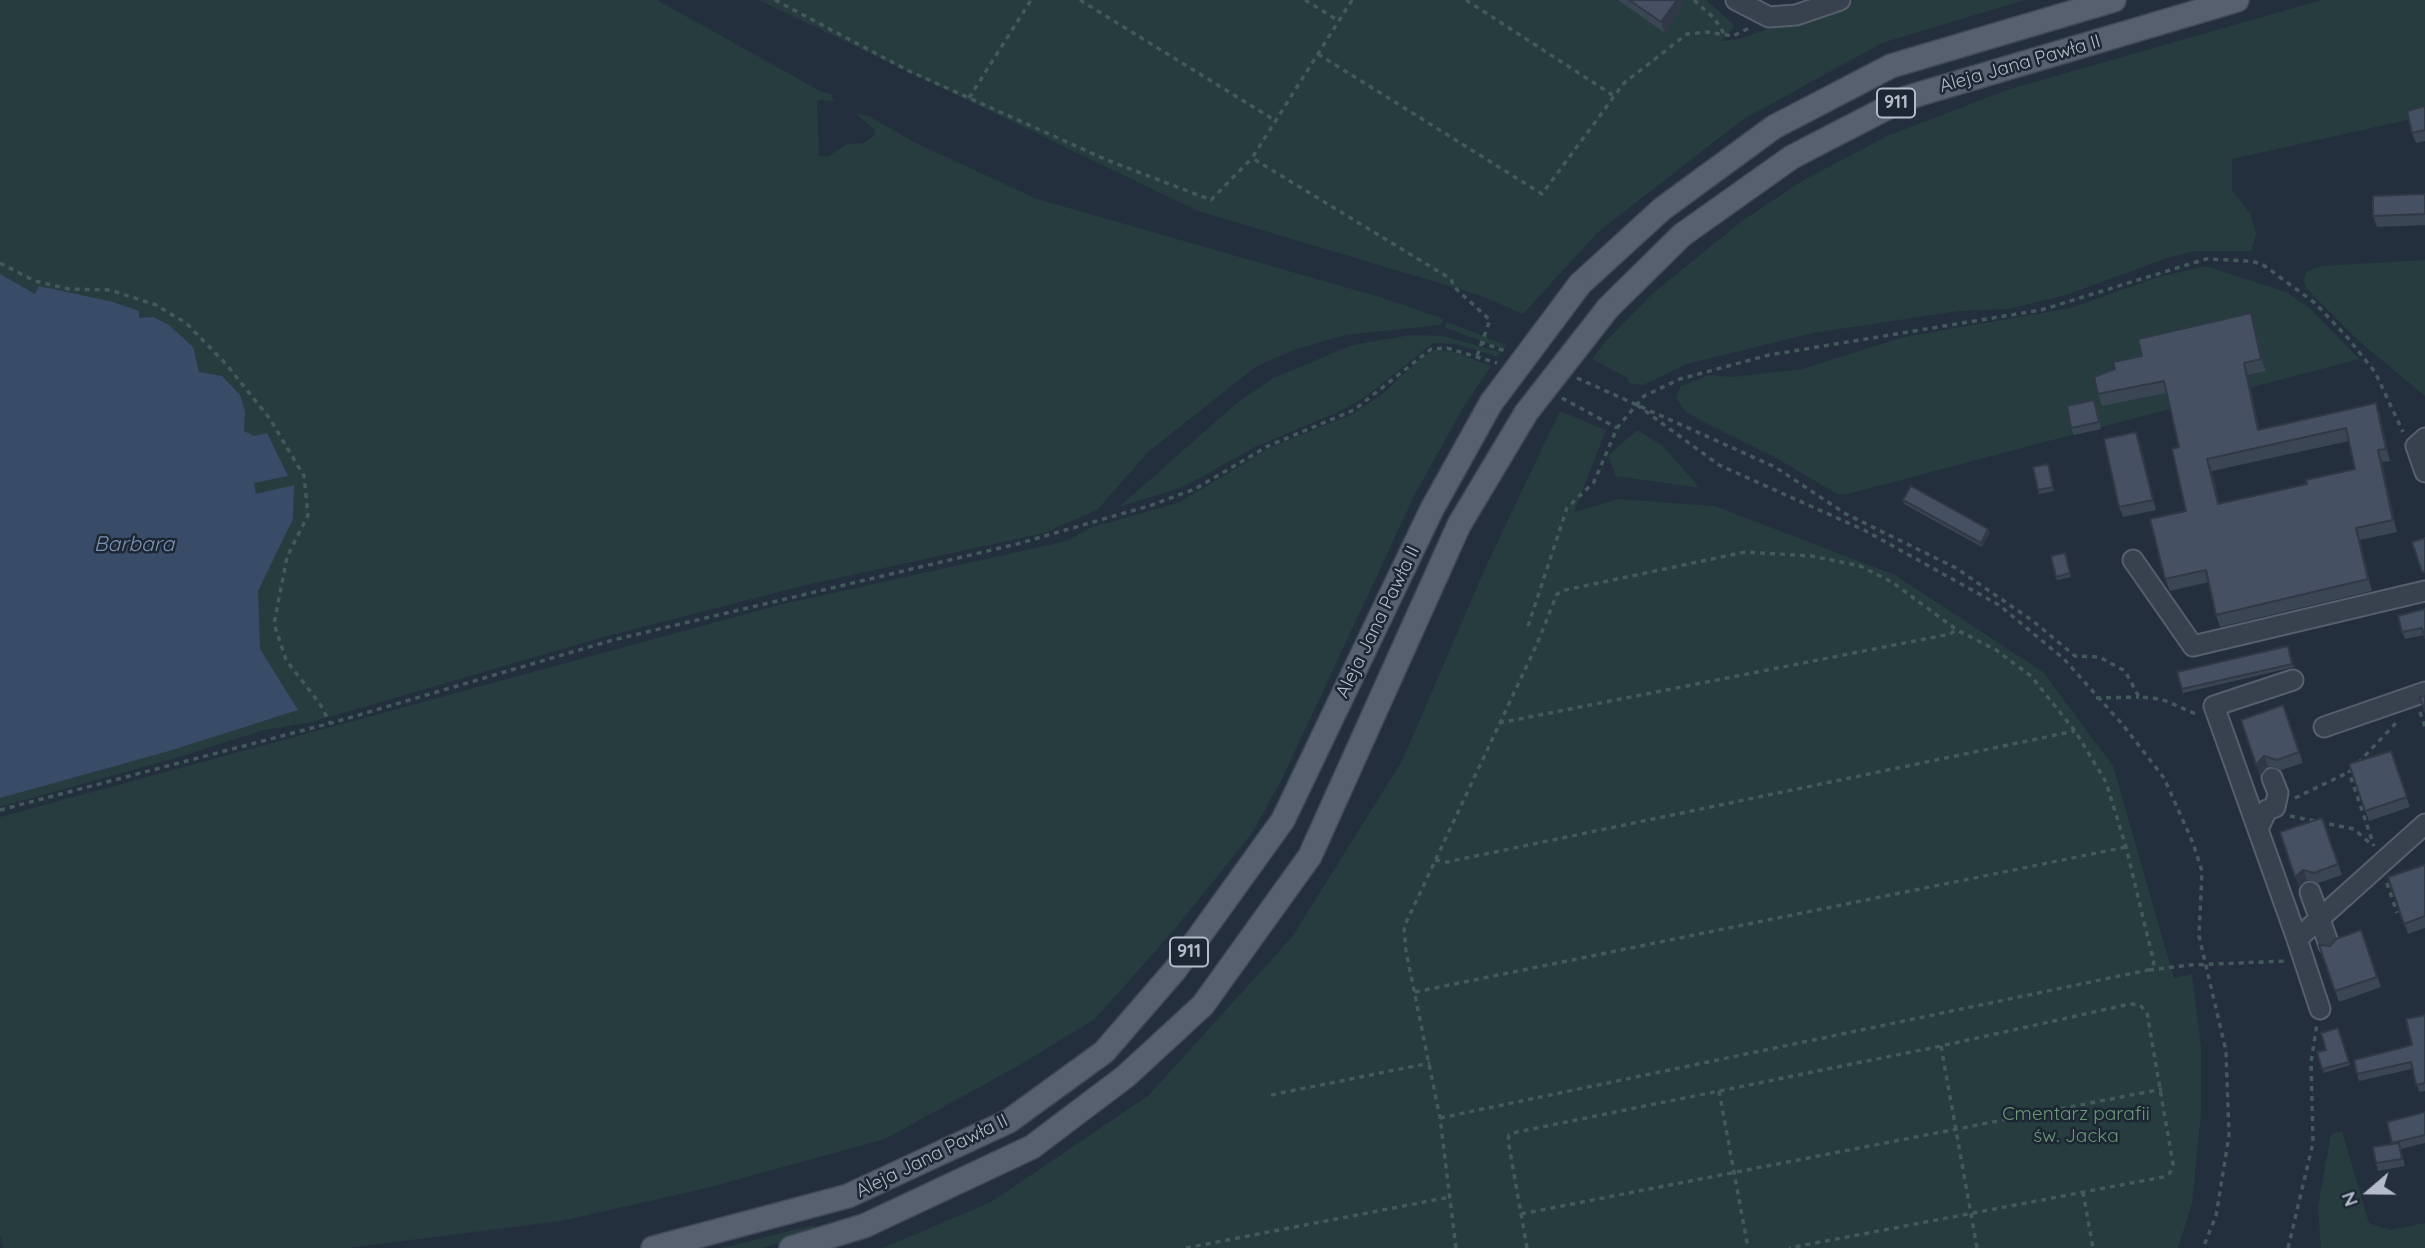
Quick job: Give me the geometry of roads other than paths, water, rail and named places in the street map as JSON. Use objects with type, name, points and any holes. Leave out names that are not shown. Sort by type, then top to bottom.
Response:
[{"type":"main road","name":"Aleja Jana Pawła II","points":[[653,1248],[848,1196],[1009,1121],[1104,1052],[1175,970],[1283,820],[1432,509],[1491,403],[1580,284],[1662,209],[1774,127],[1891,66],[2114,0]]},
{"type":"main road","name":"Aleja Jana Pawła II","points":[[791,1248],[864,1226],[1032,1147],[1126,1076],[1203,1005],[1310,856],[1459,524],[1526,413],[1608,308],[1682,235],[1793,157],[1906,98],[2237,0]]},
{"type":"street","points":[[1736,0],[1769,17],[1796,15],[1840,0]]},
{"type":"street","points":[[2425,438],[2416,446],[2425,472]]},
{"type":"street","points":[[2133,560],[2193,646],[2425,591]]},
{"type":"street","points":[[2293,680],[2214,706],[2247,793],[2320,1009]]},
{"type":"street","points":[[2324,727],[2425,692]]},
{"type":"street","points":[[2258,830],[2267,810],[2275,807],[2277,793],[2272,778]]},
{"type":"street","points":[[2297,939],[2425,824]]},
{"type":"street","points":[[2310,892],[2329,945]]},
{"type":"water","name":"Barbara","points":[[0,274],[35,294],[39,286],[113,302],[139,311],[139,318],[153,317],[169,325],[193,347],[199,372],[222,376],[240,395],[245,412],[244,431],[254,436],[267,433],[288,476],[254,483],[256,494],[294,485],[293,519],[258,591],[260,649],[298,710],[169,751],[0,798]]},
{"type":"park label","name":"Cmentarz parafii św. Jacka","points":[[2076,1125]]}]
